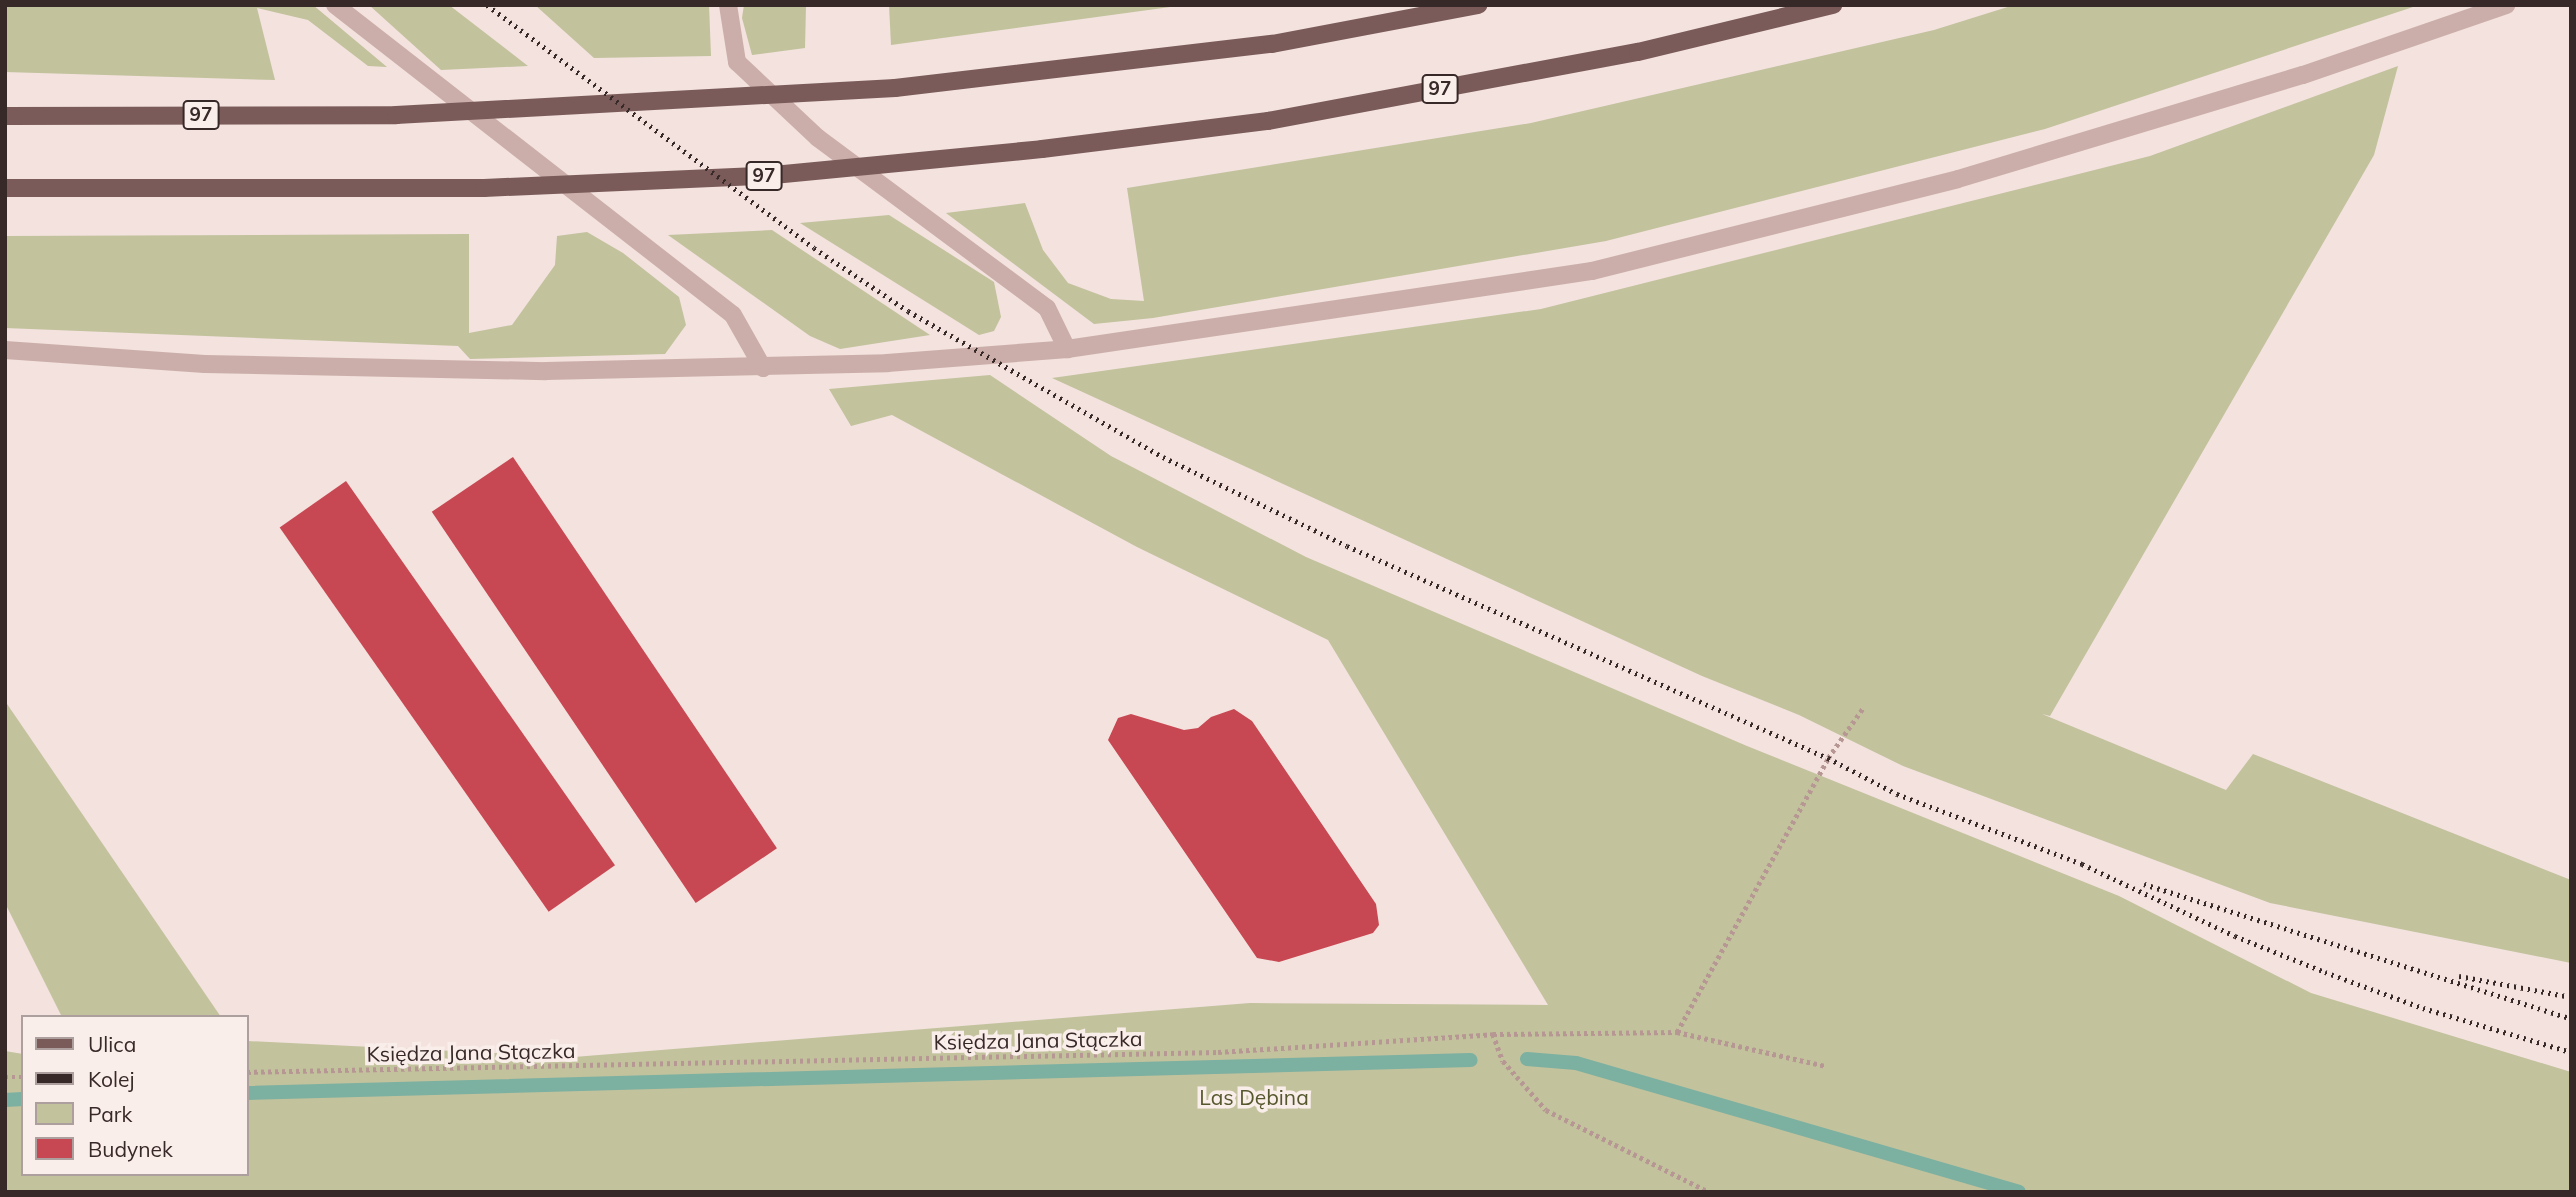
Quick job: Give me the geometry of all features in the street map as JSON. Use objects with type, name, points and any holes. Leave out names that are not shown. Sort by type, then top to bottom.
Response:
[{"type":"main road","name":"97","points":[[5,116],[396,115],[895,88],[1272,44],[1478,5]]},
{"type":"main road","name":"97","points":[[5,188],[484,188],[763,176],[1042,149],[1268,121],[1638,52],[1833,5]]},
{"type":"street","points":[[335,5],[733,315],[763,368]]},
{"type":"street","points":[[728,5],[737,62],[818,138],[1047,308],[1067,349]]},
{"type":"street","points":[[5,350],[219,364],[546,371],[763,368],[1067,349],[1592,271],[1958,179],[2303,75],[2506,5]]},
{"type":"path","points":[[1677,1032],[1828,758],[1863,708]]},
{"type":"path","name":"Księdza Jana Stączka","points":[[248,1072],[1218,1052],[1493,1034],[1677,1032],[1825,1066]]},
{"type":"path","points":[[1493,1034],[1503,1061],[1545,1110],[1709,1192]]},
{"type":"green space","points":[[5,5],[313,5],[387,67],[368,66],[308,20],[257,8],[275,80],[5,72]]},
{"type":"green space","points":[[369,5],[449,5],[528,66],[441,70]]},
{"type":"green space","points":[[535,5],[709,5],[711,56],[594,58]]},
{"type":"green space","points":[[744,5],[806,5],[805,48],[752,55],[742,18]]},
{"type":"green space","points":[[889,5],[1185,5],[891,45]]},
{"type":"green space","points":[[2014,5],[2419,5],[2045,129],[1606,241],[1153,318],[1094,324],[946,213],[1025,203],[1043,250],[1068,283],[1111,299],[1144,301],[1127,188],[1531,123],[1934,30]]},
{"type":"green space","points":[[2398,66],[2374,155],[2050,716],[2042,714],[2226,790],[2253,754],[2571,880],[2571,963],[2270,903],[1903,766],[1799,715],[1702,676],[1052,378],[1541,309],[2150,156]]},
{"type":"green space","points":[[889,215],[994,282],[1001,317],[994,331],[979,335],[800,223]]},
{"type":"green space","points":[[772,230],[930,335],[840,349],[810,336],[668,235]]},
{"type":"green space","points":[[587,232],[623,253],[679,297],[686,325],[665,354],[470,359],[458,346],[5,328],[5,236],[469,234],[469,333],[512,325],[555,265],[557,236]]},
{"type":"green space","name":"Las Dębina","points":[[990,375],[1111,456],[1306,557],[1747,746],[2119,896],[2311,993],[2571,1072],[2571,1192],[5,1192],[5,1051],[21,1054],[21,1176],[248,1176],[248,1041],[574,1057],[1250,1003],[1548,1005],[1328,640],[1137,547],[892,415],[851,426],[829,389]]},
{"type":"green space","points":[[5,701],[220,1015],[61,1015],[5,903]]},
{"type":"building","points":[[513,457],[777,848],[696,903],[432,512]]},
{"type":"building","points":[[346,481],[615,865],[549,912],[280,527]]},
{"type":"building","points":[[1234,709],[1252,721],[1376,904],[1379,925],[1373,933],[1279,962],[1257,958],[1108,740],[1118,718],[1131,714],[1184,730],[1198,728],[1211,717]]},
{"type":"waterway","points":[[1527,1059],[1576,1063],[2019,1192]]},
{"type":"waterway","points":[[248,1093],[1471,1060]]},
{"type":"waterway","points":[[5,1100],[21,1099]]},
{"type":"railway","points":[[487,5],[814,248],[908,311],[1163,457],[1347,546],[1828,758],[1897,794],[2082,864],[2235,936],[2325,972],[2423,1008],[2571,1052]]},
{"type":"railway","points":[[2144,884],[2571,1019]]},
{"type":"railway","points":[[2459,976],[2571,997]]}]
